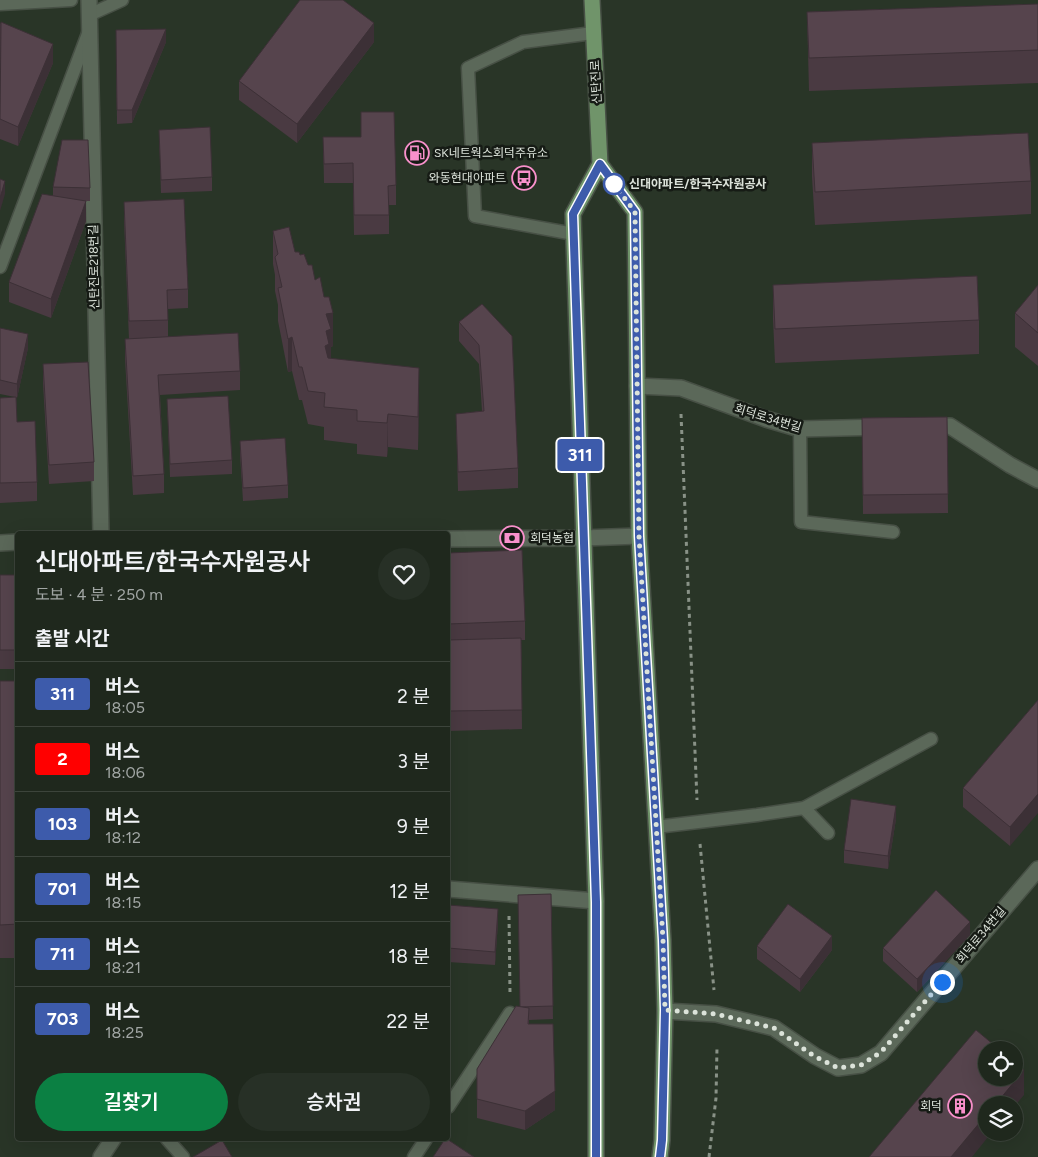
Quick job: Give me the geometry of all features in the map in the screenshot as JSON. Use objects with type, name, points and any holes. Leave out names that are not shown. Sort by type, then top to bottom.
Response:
[{"type":"main road","name":"신탄진로","points":[[592,0],[600,164]]},
{"type":"main road","points":[[596,1157],[596,902],[573,214],[600,164],[635,212],[639,536],[663,940],[665,1010],[660,1157]]},
{"type":"street","name":"신탄진로218번길","points":[[89,15],[101,531]]},
{"type":"street","name":"회덕로34번길","points":[[637,386],[681,388],[800,430],[950,426],[1010,465],[1038,480]]},
{"type":"street","points":[[450,539],[639,536]]},
{"type":"street","points":[[0,543],[15,542]]},
{"type":"street","name":"회덕로34번길","points":[[665,1010],[716,1014],[774,1028],[814,1056],[838,1068],[861,1065],[881,1052],[1038,869]]},
{"type":"street","points":[[450,889],[596,902]]},
{"type":"street","points":[[101,1157],[112,1141]]},
{"type":"lane","points":[[0,4],[71,0]]},
{"type":"lane","points":[[0,267],[89,15],[122,0]]},
{"type":"lane","points":[[574,234],[475,216],[468,68],[523,42],[593,33]]},
{"type":"lane","points":[[800,430],[801,522],[893,532]]},
{"type":"lane","points":[[656,826],[804,808],[931,739]]},
{"type":"lane","points":[[804,808],[828,833]]},
{"type":"lane","points":[[450,1104],[510,1013]]},
{"type":"lane","points":[[169,1141],[183,1157]]},
{"type":"lane","points":[[414,1157],[425,1141]]},
{"type":"path","points":[[681,408],[697,804]]},
{"type":"path","points":[[699,843],[714,991]]},
{"type":"path","points":[[508,895],[510,1013]]},
{"type":"path","points":[[709,1157],[716,1098],[717,1046]]},
{"type":"building","points":[[300,0],[343,0],[374,23],[297,124],[239,81]]},
{"type":"building","points":[[1038,4],[1038,50],[809,58],[807,12]]},
{"type":"building","points":[[1,22],[53,44],[18,127],[0,119]]},
{"type":"building","points":[[166,29],[132,110],[117,110],[116,30]]},
{"type":"building","points":[[361,112],[394,112],[396,185],[388,186],[389,215],[354,215],[353,163],[324,164],[323,137],[361,137]]},
{"type":"building","points":[[210,127],[212,177],[161,180],[159,130]]},
{"type":"building","points":[[1028,133],[1031,181],[815,192],[812,143]]},
{"type":"building","points":[[62,140],[88,140],[90,188],[53,187]]},
{"type":"building","points":[[0,179],[5,181],[0,198]]},
{"type":"building","points":[[42,194],[86,201],[51,299],[9,282]]},
{"type":"building","points":[[184,199],[188,289],[167,290],[168,320],[129,321],[124,202]]},
{"type":"building","points":[[289,227],[295,252],[299,252],[300,255],[304,254],[308,265],[312,265],[315,280],[320,277],[324,297],[329,297],[333,313],[326,314],[331,329],[326,331],[329,344],[325,346],[328,358],[419,368],[418,417],[388,414],[387,423],[357,421],[357,410],[324,407],[325,393],[308,391],[302,367],[299,367],[292,337],[288,339],[278,288],[282,287],[275,257],[278,254],[273,231]]},
{"type":"building","points":[[977,276],[979,320],[775,329],[773,285]]},
{"type":"building","points":[[1038,285],[1038,333],[1015,313]]},
{"type":"building","points":[[482,304],[512,336],[518,468],[458,472],[456,414],[484,411],[479,345],[459,322]]},
{"type":"building","points":[[0,328],[28,334],[17,384],[0,380]]},
{"type":"building","points":[[238,333],[240,371],[158,375],[164,474],[133,476],[125,339]]},
{"type":"building","points":[[88,362],[94,462],[49,465],[43,364]]},
{"type":"building","points":[[228,396],[232,460],[170,464],[167,399]]},
{"type":"building","points":[[16,397],[17,422],[35,421],[37,482],[0,483],[0,398]]},
{"type":"building","points":[[947,417],[948,494],[863,495],[862,418]]},
{"type":"building","points":[[285,438],[288,485],[243,488],[240,441]]},
{"type":"building","points":[[522,550],[525,621],[450,624],[450,553]]},
{"type":"building","points":[[0,575],[15,575],[15,650],[0,650]]},
{"type":"building","points":[[521,638],[522,710],[450,711],[450,640]]},
{"type":"building","points":[[0,681],[15,681],[15,924],[0,925]]},
{"type":"building","points":[[1038,700],[1038,794],[1010,827],[963,788]]},
{"type":"building","points":[[851,799],[896,806],[888,856],[844,850]]},
{"type":"building","points":[[936,890],[970,922],[917,979],[883,948]]},
{"type":"building","points":[[551,894],[553,1006],[520,1007],[518,895]]},
{"type":"building","points":[[788,904],[832,936],[800,979],[757,946]]},
{"type":"building","points":[[450,905],[498,909],[495,952],[450,948]]},
{"type":"building","points":[[516,1006],[529,1008],[528,1024],[553,1024],[555,1091],[525,1111],[477,1099],[477,1069]]},
{"type":"building","name":"회덕","points":[[976,1030],[989,1041],[978,1041],[978,1086],[1011,1086],[1002,1096],[978,1096],[978,1125],[951,1157],[869,1157]]},
{"type":"building","points":[[223,1141],[232,1157],[193,1157]]},
{"type":"building","points":[[444,1141],[450,1141],[474,1157],[433,1157]]},
{"type":"bus line","name":"311","points":[[596,1157],[596,902],[573,214],[600,164],[635,212],[639,536],[663,940],[665,1010],[660,1157]]},
{"type":"place","name":"SK네트웍스회덕주유소","points":[[417,153]]},
{"type":"place","name":"와동현대아파트","points":[[524,178]]},
{"type":"place","name":"신대아파트/한국수자원공사","points":[[614,184]]},
{"type":"place","name":"회덕농협","points":[[512,538]]},
{"type":"place","name":"회덕","points":[[960,1106]]},
{"type":"route","points":[[614,184],[635,212],[639,536],[663,940],[665,1010],[716,1014],[774,1028],[814,1056],[838,1068],[861,1065],[881,1052],[942,982]]}]
